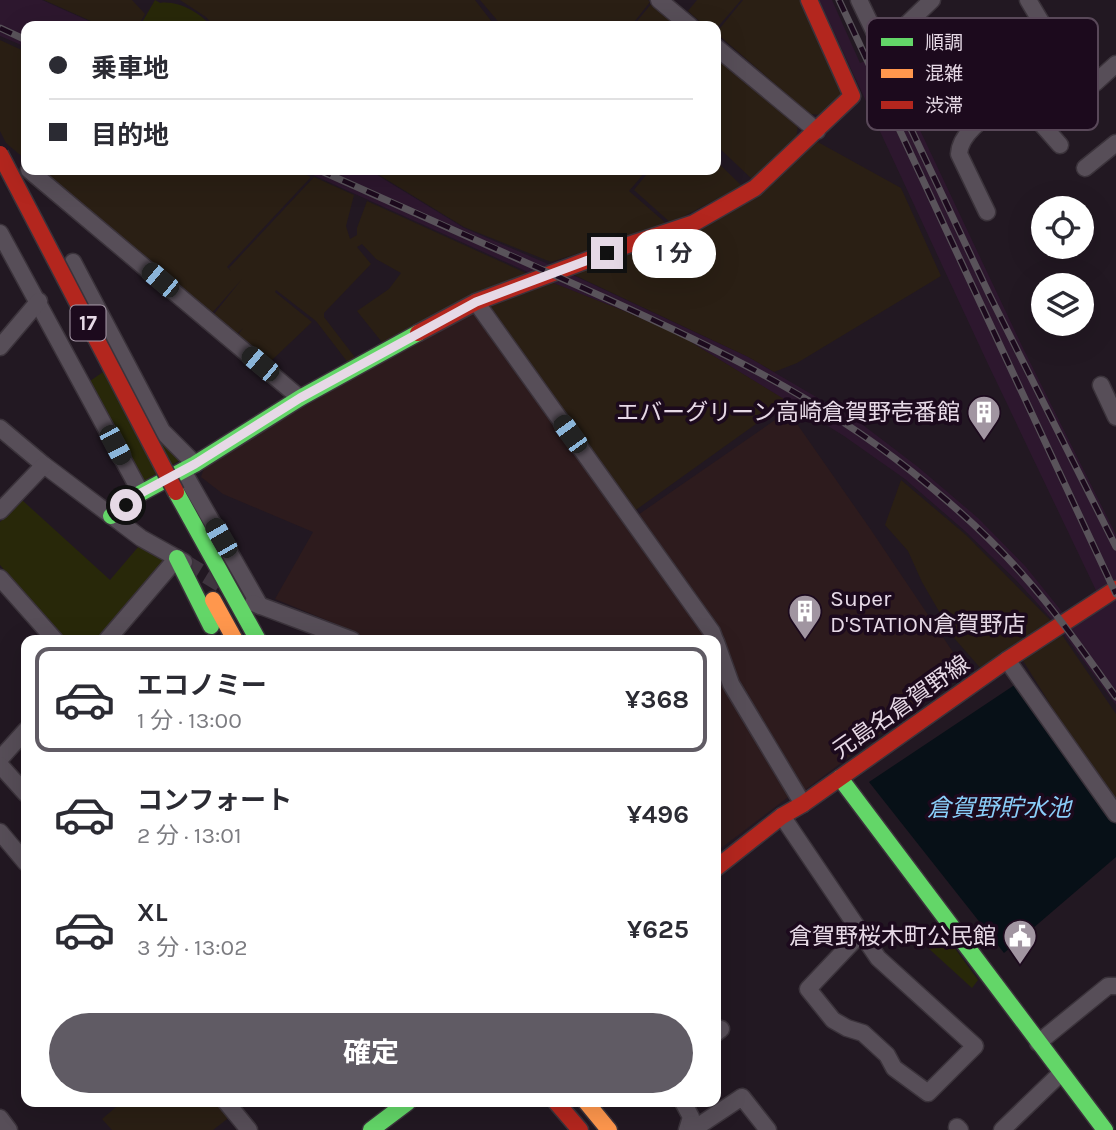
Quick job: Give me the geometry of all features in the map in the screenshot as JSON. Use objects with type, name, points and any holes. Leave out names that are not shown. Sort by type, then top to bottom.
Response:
[{"type":"main road","points":[[111,516],[141,493],[189,468],[300,398],[476,302],[694,223],[755,188],[852,96],[809,0]]},
{"type":"main road","name":"17","points":[[0,154],[176,492],[255,635]]},
{"type":"main road","name":"17","points":[[70,329],[160,500]]},
{"type":"main road","points":[[183,556],[217,635]]},
{"type":"main road","points":[[183,556],[232,635]]},
{"type":"main road","name":"元島名倉賀野線","points":[[721,864],[782,816],[803,804],[1007,660],[1116,589]]},
{"type":"main road","points":[[255,604],[270,628]]},
{"type":"main road","points":[[840,778],[1104,1130]]},
{"type":"main road","points":[[371,1130],[401,1107]]},
{"type":"main road","points":[[560,1107],[580,1130]]},
{"type":"main road","points":[[590,1107],[609,1130]]},
{"type":"street","points":[[659,0],[684,21]]},
{"type":"street","points":[[859,0],[868,18]]},
{"type":"street","points":[[913,18],[932,0]]},
{"type":"street","points":[[1028,0],[1039,18]]},
{"type":"street","points":[[721,51],[817,131]]},
{"type":"street","points":[[1098,81],[1116,64]]},
{"type":"street","points":[[971,130],[960,145],[959,154],[987,212]]},
{"type":"street","points":[[1047,130],[1060,145]]},
{"type":"street","points":[[1085,168],[1116,143]]},
{"type":"street","points":[[0,145],[21,162]]},
{"type":"street","points":[[36,175],[300,398]]},
{"type":"street","points":[[0,233],[49,299],[141,493]]},
{"type":"street","points":[[73,262],[162,431],[189,468],[255,604],[340,635]]},
{"type":"street","points":[[0,347],[49,299]]},
{"type":"street","points":[[476,302],[713,635]]},
{"type":"street","points":[[1101,385],[1116,417]]},
{"type":"street","points":[[0,428],[44,465],[141,538],[183,556],[112,635]]},
{"type":"street","points":[[0,511],[44,465]]},
{"type":"street","points":[[0,578],[51,635]]},
{"type":"street","points":[[721,657],[731,684],[803,804]]},
{"type":"street","points":[[1007,660],[1116,814]]},
{"type":"street","points":[[0,758],[21,735]]},
{"type":"street","points":[[0,765],[21,788]]},
{"type":"street","points":[[782,816],[862,932],[878,958],[975,1046],[928,1093],[894,1068],[887,1055],[863,1032],[847,1028],[834,1020],[808,989],[862,932]]},
{"type":"street","points":[[0,832],[21,857]]},
{"type":"street","points":[[1038,1043],[1108,986],[1116,985]]},
{"type":"street","points":[[1002,1130],[1061,1073]]},
{"type":"street","points":[[686,1107],[691,1117],[689,1127],[697,1127],[741,1097],[768,1130]]},
{"type":"street","points":[[230,1107],[249,1130]]},
{"type":"street","points":[[0,1118],[9,1130]]},
{"type":"shaded area","points":[[0,0],[42,0],[89,21],[21,21],[21,45],[0,36]]},
{"type":"shaded area","points":[[44,0],[132,0],[145,14],[141,21],[91,21]]},
{"type":"shaded area","points":[[155,0],[188,8],[206,21],[143,21]]},
{"type":"shaded area","points":[[180,0],[475,0],[491,21],[210,21]]},
{"type":"shaded area","points":[[480,0],[650,2],[635,21],[498,21]]},
{"type":"shaded area","points":[[697,0],[741,0],[721,23],[721,21],[699,21],[688,11]]},
{"type":"shaded area","points":[[743,0],[803,0],[843,89],[838,100],[823,115],[810,114],[721,37],[721,27]]},
{"type":"shaded area","points":[[819,0],[832,0],[860,63],[867,60],[867,103]]},
{"type":"shaded area","points":[[652,3],[674,21],[637,21]]},
{"type":"shaded area","points":[[0,40],[21,50],[21,156],[6,143],[0,131]]},
{"type":"shaded area","points":[[721,60],[798,125],[796,140],[753,180],[721,150]]},
{"type":"shaded area","points":[[879,130],[920,130],[1022,346],[1116,535],[1116,705],[1058,626],[1015,579],[905,479],[844,436],[683,337],[541,278],[313,175],[377,175],[464,228],[562,270],[748,357],[859,422],[918,467],[978,518],[1026,567],[1063,613],[1103,605]]},
{"type":"shaded area","points":[[816,141],[901,188],[941,276],[797,363],[774,372],[748,357],[568,272],[689,230]]},
{"type":"shaded area","points":[[721,166],[742,186],[671,223],[634,190],[646,175],[721,175]]},
{"type":"shaded area","points":[[45,175],[311,177],[227,267],[231,271],[229,268],[314,177],[354,195],[346,226],[350,239],[357,235],[367,201],[528,274],[385,346],[357,311],[389,289],[401,273],[376,259],[362,244],[357,247],[371,264],[324,313],[324,317],[357,360],[349,364],[316,321],[276,290],[275,292],[312,322],[270,362],[238,335],[243,328],[237,334],[214,314],[242,279],[212,313]]},
{"type":"shaded area","points":[[379,175],[643,175],[629,191],[668,225],[551,262],[464,227]]},
{"type":"shaded area","points":[[547,280],[683,337],[788,401],[633,512],[484,305]]},
{"type":"shaded area","points":[[470,309],[479,314],[708,635],[355,635],[335,627],[336,624],[275,599],[313,532],[223,494],[201,477],[205,465]]},
{"type":"shaded area","points":[[119,361],[182,459],[142,482],[90,381]]},
{"type":"shaded area","points":[[788,411],[965,670],[805,790],[754,712],[749,695],[730,668],[732,660],[721,644],[721,635],[715,635],[635,517]]},
{"type":"shaded area","points":[[901,480],[966,535],[1051,621],[982,670],[955,639],[922,582],[908,551],[885,525]]},
{"type":"shaded area","points":[[22,500],[110,580],[139,546],[161,557],[165,568],[105,635],[61,635],[0,565],[0,522]]},
{"type":"shaded area","points":[[1060,632],[1116,714],[1116,803],[1088,765],[1022,659]]},
{"type":"shaded area","points":[[721,660],[791,795],[721,848]]},
{"type":"shaded area","points":[[948,939],[978,980],[972,988],[926,946],[928,941],[943,944]]},
{"type":"shaded area","points":[[116,1107],[223,1107],[231,1116],[213,1130],[112,1130],[102,1119]]},
{"type":"water","name":"倉賀野貯水池","points":[[1016,684],[1116,824],[1116,857],[1004,953],[869,782]]},
{"type":"tunnel","points":[[186,563],[225,587]]},
{"type":"railway","points":[[839,0],[867,60]]},
{"type":"railway","points":[[0,28],[21,38]]},
{"type":"railway","points":[[900,130],[1116,594]]},
{"type":"railway","points":[[911,130],[989,294],[1116,547]]},
{"type":"railway","points":[[330,175],[683,334],[762,374],[838,419],[926,483],[997,547],[1048,604],[1116,697]]},
{"type":"traffic: fast","points":[[111,516],[141,493],[195,464],[300,398],[418,333]]},
{"type":"traffic: fast","points":[[176,492],[255,635]]},
{"type":"traffic: fast","points":[[177,558],[211,626]]},
{"type":"traffic: fast","points":[[840,778],[1105,1130]]},
{"type":"traffic: fast","points":[[371,1130],[401,1107]]},
{"type":"traffic: slow","points":[[213,600],[232,635]]},
{"type":"traffic: slow","points":[[590,1107],[609,1130]]},
{"type":"traffic: jam","points":[[418,333],[476,302],[694,223],[755,188],[852,96],[809,0]]},
{"type":"traffic: jam","points":[[0,154],[176,492]]},
{"type":"traffic: jam","points":[[721,864],[782,816],[803,804],[1007,660],[1116,589]]},
{"type":"traffic: jam","points":[[560,1107],[580,1130]]},
{"type":"place","name":"エバーグリーン高崎倉賀野壱番館","points":[[984,442]]},
{"type":"place","name":"Super D'STATION倉賀野店","points":[[805,641]]},
{"type":"place","name":"倉賀野桜木町公民館","points":[[1020,966]]},
{"type":"route","points":[[126,505],[141,493],[195,464],[300,398],[476,302],[607,253]]}]
